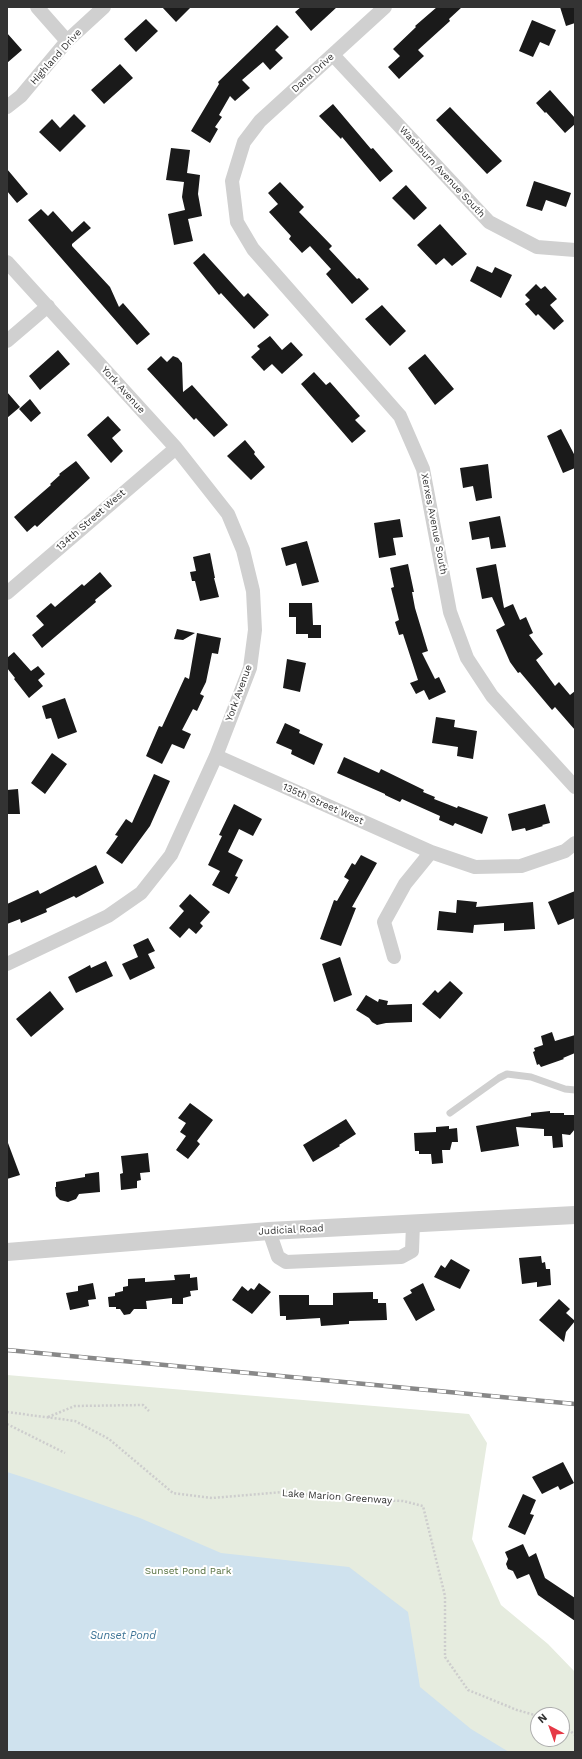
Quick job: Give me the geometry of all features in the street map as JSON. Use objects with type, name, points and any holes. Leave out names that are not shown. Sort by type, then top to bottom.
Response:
[{"type":"street","points":[[37,7],[67,41]]},
{"type":"street","name":"Highland Drive","points":[[7,107],[21,96],[67,41],[104,7]]},
{"type":"street","name":"Dana Drive","points":[[244,142],[260,121],[385,7]]},
{"type":"street","name":"Washburn Avenue South","points":[[333,55],[489,222],[537,247],[575,250]]},
{"type":"street","name":"Xerxes Avenue South","points":[[244,142],[232,181],[237,222],[253,249],[400,416],[423,469],[450,612],[467,658],[492,696],[575,787]]},
{"type":"street","name":"York Avenue","points":[[7,262],[176,448],[228,514],[243,550],[253,591],[255,630],[250,668],[216,756],[172,855],[141,893],[108,916],[7,964]]},
{"type":"street","points":[[7,341],[48,306]]},
{"type":"street","name":"134th Street West","points":[[7,593],[176,448]]},
{"type":"street","name":"135th Street West","points":[[216,756],[431,852],[475,867],[521,866],[565,851],[575,843]]},
{"type":"street","points":[[394,957],[384,922],[405,884],[431,852]]},
{"type":"street","name":"Judicial Road","points":[[7,1252],[269,1231],[575,1215]]},
{"type":"street","points":[[269,1231],[278,1257],[286,1262],[402,1257],[412,1251],[413,1224]]},
{"type":"lane","points":[[450,1113],[499,1078],[507,1074],[531,1077],[565,1089],[575,1090]]},
{"type":"path","points":[[48,1417],[75,1406],[143,1405],[149,1411]]},
{"type":"path","name":"Lake Marion Greenway","points":[[7,1412],[75,1421],[110,1439],[173,1493],[212,1498],[283,1492],[349,1499],[403,1501],[423,1506],[445,1596],[445,1657],[468,1690],[530,1714]]},
{"type":"path","points":[[7,1424],[65,1453]]},
{"type":"green space","name":"Sunset Pond Park","points":[[7,1375],[469,1414],[487,1443],[472,1539],[501,1605],[548,1644],[575,1672],[575,1752],[7,1752]]},
{"type":"water","name":"Sunset Pond","points":[[7,1472],[140,1518],[221,1553],[349,1567],[408,1612],[420,1687],[471,1729],[509,1752],[7,1752]]},
{"type":"building","points":[[162,7],[191,7],[176,22]]},
{"type":"building","points":[[301,7],[337,7],[311,31],[295,12]]},
{"type":"building","points":[[437,7],[462,7],[449,19],[450,21],[418,50],[424,56],[399,79],[388,67],[400,56],[393,49],[416,27],[415,26]]},
{"type":"building","points":[[560,7],[575,7],[575,23],[566,26]]},
{"type":"building","points":[[146,19],[158,31],[136,52],[124,39]]},
{"type":"building","points":[[532,20],[556,30],[549,46],[540,42],[533,57],[519,51]]},
{"type":"building","points":[[277,25],[289,37],[275,50],[283,58],[270,70],[263,62],[242,80],[250,88],[235,101],[230,96],[219,115],[222,117],[215,127],[218,129],[210,143],[191,131],[219,84],[218,82]]},
{"type":"building","points":[[7,33],[22,50],[7,63]]},
{"type":"building","points":[[120,64],[133,78],[104,104],[91,90]]},
{"type":"building","points":[[550,90],[575,118],[575,124],[565,133],[536,103]]},
{"type":"building","points":[[333,104],[371,149],[373,148],[393,171],[380,182],[342,137],[341,139],[319,116]]},
{"type":"building","points":[[450,107],[502,161],[487,174],[436,120]]},
{"type":"building","points":[[74,114],[86,126],[60,152],[39,132],[52,119],[60,128]]},
{"type":"building","points":[[171,148],[190,150],[187,173],[200,175],[198,194],[202,216],[188,219],[193,241],[174,245],[168,214],[185,210],[182,197],[184,182],[166,180]]},
{"type":"building","points":[[7,169],[28,194],[17,203],[7,191]]},
{"type":"building","points":[[534,181],[571,193],[566,207],[546,200],[542,211],[526,206]]},
{"type":"building","points":[[280,182],[304,207],[299,212],[332,246],[329,249],[357,279],[359,278],[369,289],[352,304],[326,274],[331,269],[310,246],[302,253],[289,239],[291,236],[269,212],[278,204],[268,193]]},
{"type":"building","points":[[406,185],[427,208],[414,220],[392,198]]},
{"type":"building","points":[[41,209],[48,216],[53,211],[72,232],[84,221],[91,228],[72,244],[72,246],[110,287],[119,307],[123,303],[150,334],[137,345],[28,220]]},
{"type":"building","points":[[440,224],[467,254],[452,266],[444,258],[436,265],[417,245]]},
{"type":"building","points":[[204,253],[244,297],[248,293],[269,315],[254,329],[221,293],[219,295],[193,263]]},
{"type":"building","points":[[477,266],[492,273],[495,267],[512,275],[501,298],[470,281]]},
{"type":"building","points":[[536,284],[541,289],[545,286],[557,299],[550,305],[564,321],[554,330],[538,314],[536,316],[525,304],[530,300],[525,295]]},
{"type":"building","points":[[382,305],[406,331],[390,346],[365,319]]},
{"type":"building","points":[[270,336],[282,350],[291,342],[303,355],[282,374],[272,364],[264,371],[251,357],[260,349],[257,346]]},
{"type":"building","points":[[58,350],[70,364],[40,390],[29,376]]},
{"type":"building","points":[[425,354],[454,389],[435,405],[408,368]]},
{"type":"building","points":[[161,356],[167,362],[173,356],[178,358],[182,363],[183,392],[192,385],[228,425],[214,437],[196,418],[194,420],[147,369]]},
{"type":"building","points":[[314,372],[326,385],[330,382],[360,416],[355,420],[366,431],[352,443],[301,384]]},
{"type":"building","points":[[7,392],[20,407],[7,418]]},
{"type":"building","points":[[30,399],[41,413],[31,422],[19,409]]},
{"type":"building","points":[[108,416],[121,430],[112,438],[123,451],[111,463],[87,435]]},
{"type":"building","points":[[561,429],[575,456],[575,468],[563,473],[547,436]]},
{"type":"building","points":[[245,440],[265,467],[251,480],[227,456]]},
{"type":"building","points":[[76,461],[90,478],[37,527],[35,525],[27,532],[14,517],[51,485],[50,484],[60,475],[59,474]]},
{"type":"building","points":[[488,464],[492,498],[476,501],[473,486],[463,488],[460,468]]},
{"type":"building","points":[[500,516],[506,547],[491,549],[489,537],[472,540],[469,522]]},
{"type":"building","points":[[400,519],[403,537],[393,538],[396,555],[379,558],[374,523]]},
{"type":"building","points":[[307,541],[319,582],[302,586],[296,563],[286,566],[281,548]]},
{"type":"building","points":[[210,553],[219,597],[200,601],[195,581],[192,581],[190,572],[196,571],[193,557]]},
{"type":"building","points":[[408,564],[414,592],[412,592],[415,608],[428,651],[422,653],[435,679],[439,677],[446,692],[429,700],[424,690],[416,694],[410,683],[418,680],[403,634],[399,635],[395,622],[399,620],[391,588],[394,587],[390,568]]},
{"type":"building","points":[[496,564],[504,608],[513,604],[520,620],[526,617],[533,633],[529,635],[543,654],[536,660],[555,686],[559,682],[570,695],[575,691],[575,730],[555,707],[552,710],[520,672],[518,673],[510,662],[496,630],[505,625],[492,597],[482,599],[476,568]]},
{"type":"building","points":[[100,572],[112,586],[95,600],[96,602],[42,648],[32,635],[44,625],[36,616],[51,603],[55,607],[82,584],[84,586]]},
{"type":"building","points":[[289,603],[312,603],[313,625],[321,625],[321,638],[308,638],[308,634],[296,634],[296,617],[289,617]]},
{"type":"building","points":[[177,629],[195,633],[183,640],[174,639]]},
{"type":"building","points":[[197,633],[221,638],[218,654],[212,653],[206,682],[200,694],[204,696],[197,711],[193,709],[182,730],[191,734],[184,749],[172,744],[162,764],[146,756],[159,726],[162,727],[185,677],[189,679]]},
{"type":"building","points":[[14,652],[31,671],[38,666],[45,674],[38,680],[43,686],[29,698],[7,668],[7,658]]},
{"type":"building","points":[[287,659],[306,663],[300,692],[283,688]]},
{"type":"building","points":[[65,698],[77,732],[58,739],[51,718],[46,719],[42,706]]},
{"type":"building","points":[[436,717],[455,720],[454,727],[477,731],[473,759],[457,756],[458,747],[432,743]]},
{"type":"building","points":[[285,723],[300,730],[299,733],[323,744],[314,765],[291,754],[292,750],[276,743]]},
{"type":"building","points":[[52,753],[67,764],[45,794],[31,783]]},
{"type":"building","points":[[344,757],[379,773],[381,769],[424,790],[423,792],[435,797],[434,799],[457,808],[458,806],[488,817],[482,834],[455,823],[453,826],[439,820],[440,816],[402,799],[400,802],[337,773]]},
{"type":"building","points":[[154,774],[170,781],[150,826],[122,864],[106,853],[118,836],[115,835],[126,819],[132,823]]},
{"type":"building","points":[[18,789],[20,814],[7,814],[7,790]]},
{"type":"building","points":[[234,804],[262,819],[253,836],[239,829],[228,852],[243,860],[235,876],[238,877],[229,894],[212,885],[220,871],[208,865],[222,836],[219,835]]},
{"type":"building","points":[[545,804],[550,823],[526,831],[525,828],[512,831],[508,814]]},
{"type":"building","points":[[361,855],[377,863],[352,907],[356,908],[341,946],[320,939],[334,900],[337,901],[349,880],[344,877],[352,863],[355,865]]},
{"type":"building","points":[[96,865],[104,883],[76,898],[74,896],[46,909],[47,912],[21,923],[20,919],[7,924],[7,904],[38,890],[40,894]]},
{"type":"building","points":[[575,891],[575,918],[558,925],[548,902]]},
{"type":"building","points":[[190,894],[210,912],[200,923],[203,926],[196,934],[189,928],[180,938],[169,928],[184,911],[179,906]]},
{"type":"building","points":[[457,900],[477,902],[476,907],[533,902],[535,929],[504,931],[504,923],[474,925],[473,933],[437,930],[439,911],[456,913]]},
{"type":"building","points":[[148,938],[155,951],[148,954],[155,968],[130,980],[122,964],[138,957],[133,945]]},
{"type":"building","points":[[340,957],[352,995],[334,1002],[322,964]]},
{"type":"building","points":[[106,961],[113,976],[76,993],[68,977],[90,965],[91,968]]},
{"type":"building","points":[[450,981],[463,993],[440,1019],[422,1004],[435,990],[438,993]]},
{"type":"building","points":[[50,991],[64,1009],[31,1037],[16,1019]]},
{"type":"building","points":[[366,995],[378,1002],[379,999],[388,1001],[387,1005],[412,1004],[412,1022],[386,1023],[377,1025],[356,1010]]},
{"type":"building","points":[[552,1032],[555,1041],[575,1035],[575,1053],[563,1058],[564,1059],[541,1067],[539,1064],[537,1065],[533,1052],[535,1051],[534,1048],[543,1045],[541,1036]]},
{"type":"building","points":[[190,1103],[213,1120],[197,1141],[200,1144],[188,1159],[176,1150],[186,1136],[180,1132],[186,1123],[178,1118]]},
{"type":"building","points":[[550,1111],[550,1113],[575,1115],[575,1129],[570,1135],[562,1134],[563,1147],[553,1148],[552,1136],[544,1136],[544,1129],[516,1127],[519,1146],[481,1152],[476,1126],[531,1116],[531,1113]]},
{"type":"building","points":[[346,1119],[356,1134],[339,1145],[340,1146],[313,1162],[303,1145]]},
{"type":"building","points":[[449,1126],[449,1129],[457,1128],[458,1142],[452,1142],[450,1150],[442,1150],[443,1163],[432,1164],[431,1154],[419,1154],[419,1151],[415,1151],[414,1133],[436,1132],[436,1127]]},
{"type":"building","points":[[8,1143],[20,1175],[7,1179],[7,1144]]},
{"type":"building","points":[[148,1153],[150,1172],[140,1173],[141,1180],[137,1181],[137,1188],[121,1190],[120,1174],[123,1173],[121,1156]]},
{"type":"building","points":[[99,1172],[100,1192],[79,1194],[76,1199],[68,1202],[60,1200],[56,1196],[56,1182],[85,1177],[85,1174]]},
{"type":"building","points":[[541,1256],[542,1263],[545,1262],[546,1269],[550,1269],[551,1285],[537,1287],[537,1282],[522,1284],[519,1258]]},
{"type":"building","points":[[451,1259],[470,1270],[460,1289],[434,1277],[441,1265],[445,1268]]},
{"type":"building","points":[[190,1274],[190,1278],[197,1277],[198,1290],[190,1291],[191,1296],[183,1298],[183,1304],[172,1304],[172,1298],[146,1301],[147,1309],[134,1309],[130,1314],[124,1315],[120,1309],[116,1309],[116,1307],[109,1307],[108,1297],[115,1296],[115,1293],[123,1291],[123,1287],[128,1286],[128,1279],[145,1278],[145,1282],[175,1280],[174,1275]]},
{"type":"building","points":[[93,1283],[96,1299],[88,1300],[89,1306],[70,1310],[66,1293],[78,1291],[78,1286]]},
{"type":"building","points":[[259,1283],[271,1292],[252,1314],[232,1300],[242,1286],[248,1291],[251,1288],[254,1290]]},
{"type":"building","points":[[423,1283],[435,1310],[416,1321],[403,1298],[412,1293],[410,1290]]},
{"type":"building","points":[[373,1292],[373,1299],[378,1299],[378,1303],[386,1303],[387,1320],[349,1321],[349,1324],[321,1326],[320,1318],[286,1320],[286,1316],[280,1316],[279,1295],[309,1295],[309,1305],[333,1305],[333,1293]]},
{"type":"building","points":[[559,1299],[570,1309],[566,1313],[575,1321],[566,1332],[564,1342],[539,1320]]},
{"type":"building","points":[[563,1462],[574,1483],[560,1490],[558,1486],[542,1494],[532,1477]]},
{"type":"building","points":[[523,1494],[536,1500],[530,1514],[534,1515],[525,1535],[508,1527]]},
{"type":"building","points":[[523,1544],[529,1557],[536,1553],[545,1578],[575,1598],[575,1621],[538,1595],[529,1574],[517,1579],[513,1571],[508,1569],[506,1564],[508,1559],[505,1552]]},
{"type":"railway","points":[[7,1350],[575,1404]]}]
